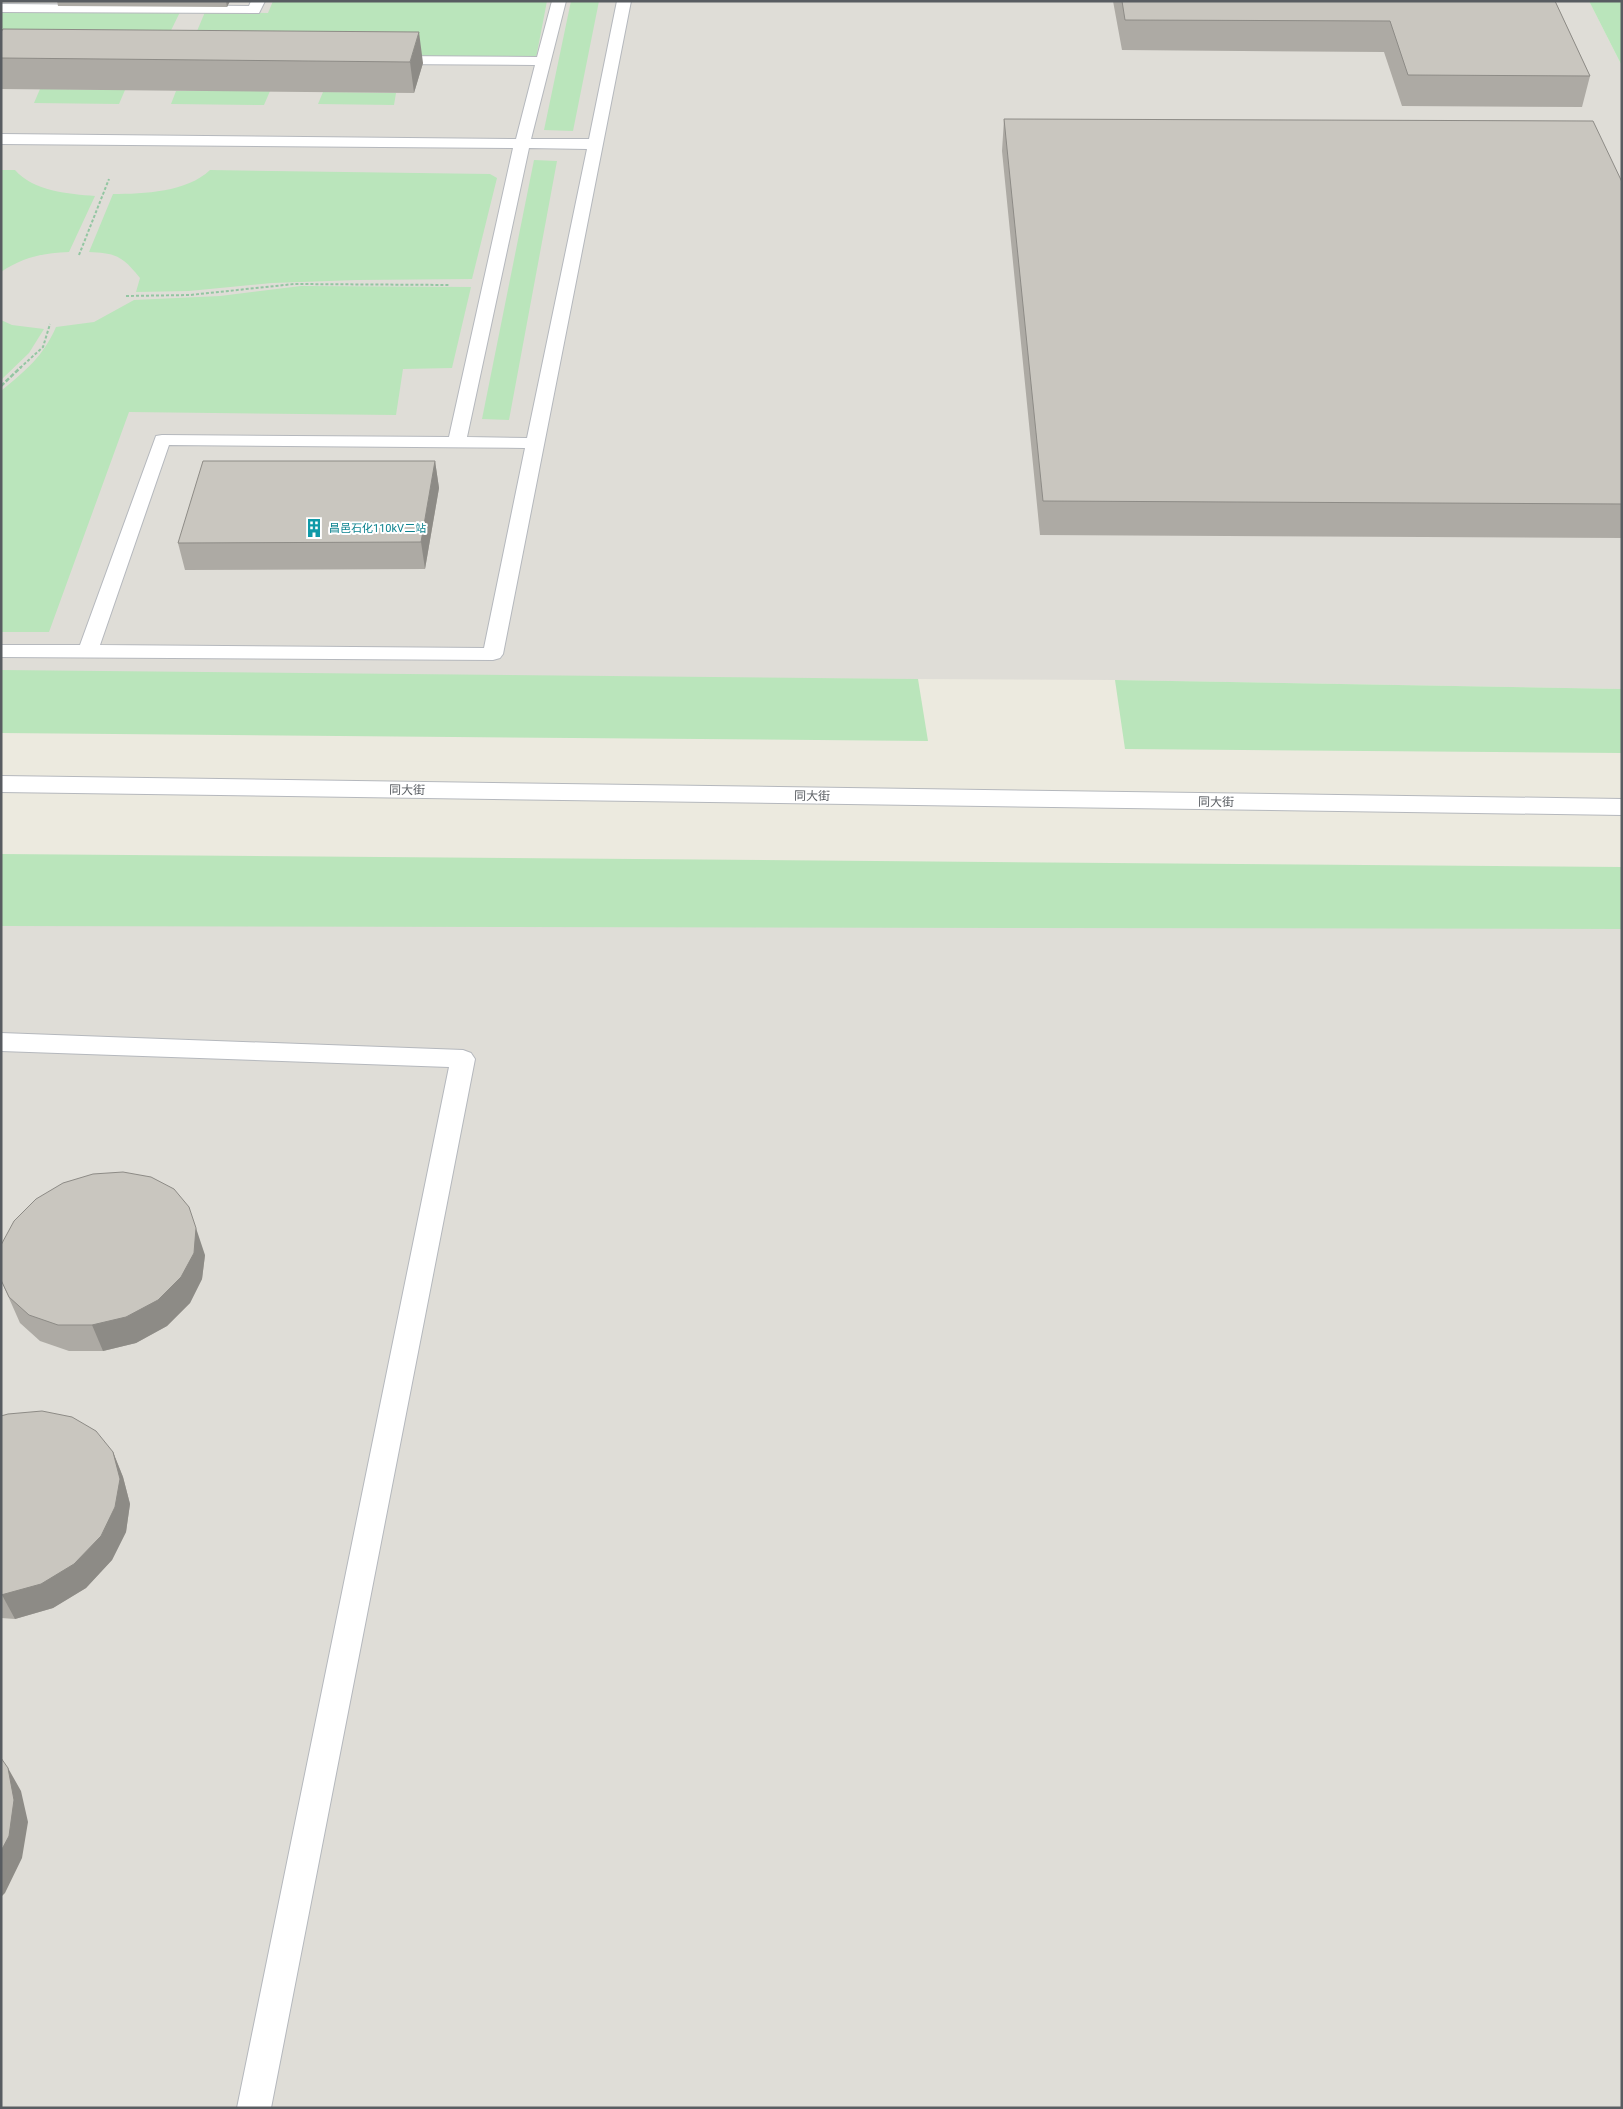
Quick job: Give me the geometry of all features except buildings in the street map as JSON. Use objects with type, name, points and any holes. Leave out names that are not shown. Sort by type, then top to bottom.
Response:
[{"type":"street","name":"同大街","points":[[1,784],[1622,807]]},
{"type":"lane","points":[[1,8],[254,10],[258,1]]},
{"type":"lane","points":[[457,442],[522,144],[559,1]]},
{"type":"lane","points":[[1,651],[493,654],[624,1]]},
{"type":"lane","points":[[186,26],[193,10]]},
{"type":"lane","points":[[377,60],[543,61]]},
{"type":"lane","points":[[1,139],[595,144]]},
{"type":"lane","points":[[88,651],[162,440],[535,443]]},
{"type":"lane","points":[[1,1042],[463,1059],[254,2108]]},
{"type":"path","points":[[79,255],[124,140]]},
{"type":"path","points":[[126,296],[190,295],[294,284],[491,285]]},
{"type":"path","points":[[1,386],[43,347],[50,324]]},
{"type":"shaded area","points":[[1,1],[1589,1],[1622,66],[1622,689],[1115,680],[532,677],[1,671]]},
{"type":"shaded area","points":[[1,913],[1622,926],[1622,2108],[1,2108]]},
{"type":"green space","points":[[273,1],[547,1],[536,58],[187,55],[205,12],[268,13]]},
{"type":"green space","points":[[571,1],[599,1],[573,131],[544,130]]},
{"type":"green space","points":[[1589,1],[1622,1],[1622,66]]},
{"type":"green space","points":[[1,11],[180,12],[161,51],[1,49]]},
{"type":"green space","points":[[40,89],[125,90],[119,104],[34,103]]},
{"type":"green space","points":[[176,91],[270,91],[264,105],[171,104]]},
{"type":"green space","points":[[323,92],[396,93],[394,105],[318,104]]},
{"type":"green space","points":[[534,160],[557,161],[509,420],[482,419]]},
{"type":"green space","points":[[1,170],[15,170],[31,183],[41,187],[95,196],[69,252],[50,253],[34,257],[17,263],[1,272]]},
{"type":"green space","points":[[210,170],[490,174],[497,178],[472,279],[272,283],[189,291],[136,292],[140,278],[129,265],[113,255],[89,252],[113,194],[151,192],[177,187],[190,183]]},
{"type":"green space","points":[[301,286],[471,287],[452,368],[403,369],[396,415],[129,412],[49,632],[1,632],[1,391],[26,370],[39,355],[56,327],[94,322],[134,300],[220,296]]},
{"type":"green space","points":[[1,320],[12,325],[44,329],[29,353],[1,380]]},
{"type":"green space","points":[[1,670],[918,679],[928,741],[1,733]]},
{"type":"green space","points":[[1115,680],[1622,689],[1622,753],[1125,749]]},
{"type":"green space","points":[[1,854],[1622,867],[1622,929],[1,926]]},
{"type":"place","name":"昌邑石化110kV二站","points":[[314,528]]}]
